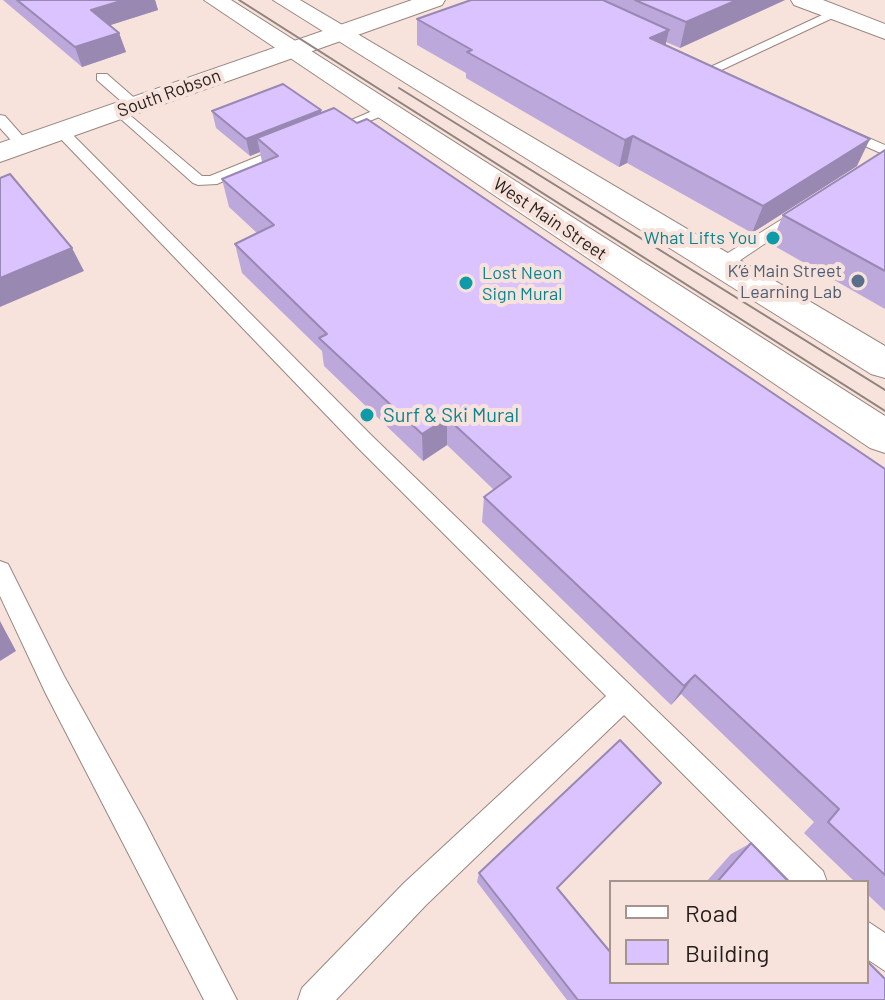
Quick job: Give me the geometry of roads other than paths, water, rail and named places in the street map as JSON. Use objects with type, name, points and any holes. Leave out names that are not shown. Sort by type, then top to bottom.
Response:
[{"type":"main road","name":"West Main Street","points":[[215,0],[885,437]]},
{"type":"main road","points":[[284,0],[885,364]]},
{"type":"main road","name":"South Robson","points":[[12,149],[434,0]]},
{"type":"main road","points":[[802,0],[885,32]]},
{"type":"lane","points":[[710,70],[835,13]]},
{"type":"lane","points":[[696,63],[723,76]]},
{"type":"lane","points":[[102,77],[127,108],[198,180],[206,182],[384,110]]},
{"type":"lane","points":[[0,119],[12,149]]},
{"type":"lane","points":[[831,126],[885,151]]},
{"type":"lane","points":[[61,131],[343,419],[810,880]]},
{"type":"lane","points":[[721,265],[810,207]]},
{"type":"lane","points":[[0,571],[55,685],[221,1000]]},
{"type":"lane","points":[[314,1000],[415,894],[625,696]]},
{"type":"lane","points":[[869,939],[885,955]]},
{"type":"tram line","points":[[239,0],[885,411]]},
{"type":"tram line","points":[[399,88],[885,390]]},
{"type":"place","name":"What Lifts You","points":[[773,238]]},
{"type":"place","name":"K’é Main Street Learning Lab","points":[[858,281]]},
{"type":"place","name":"Lost Neon Sign Mural","points":[[466,283]]},
{"type":"place","name":"Surf & Ski Mural","points":[[367,415]]}]
